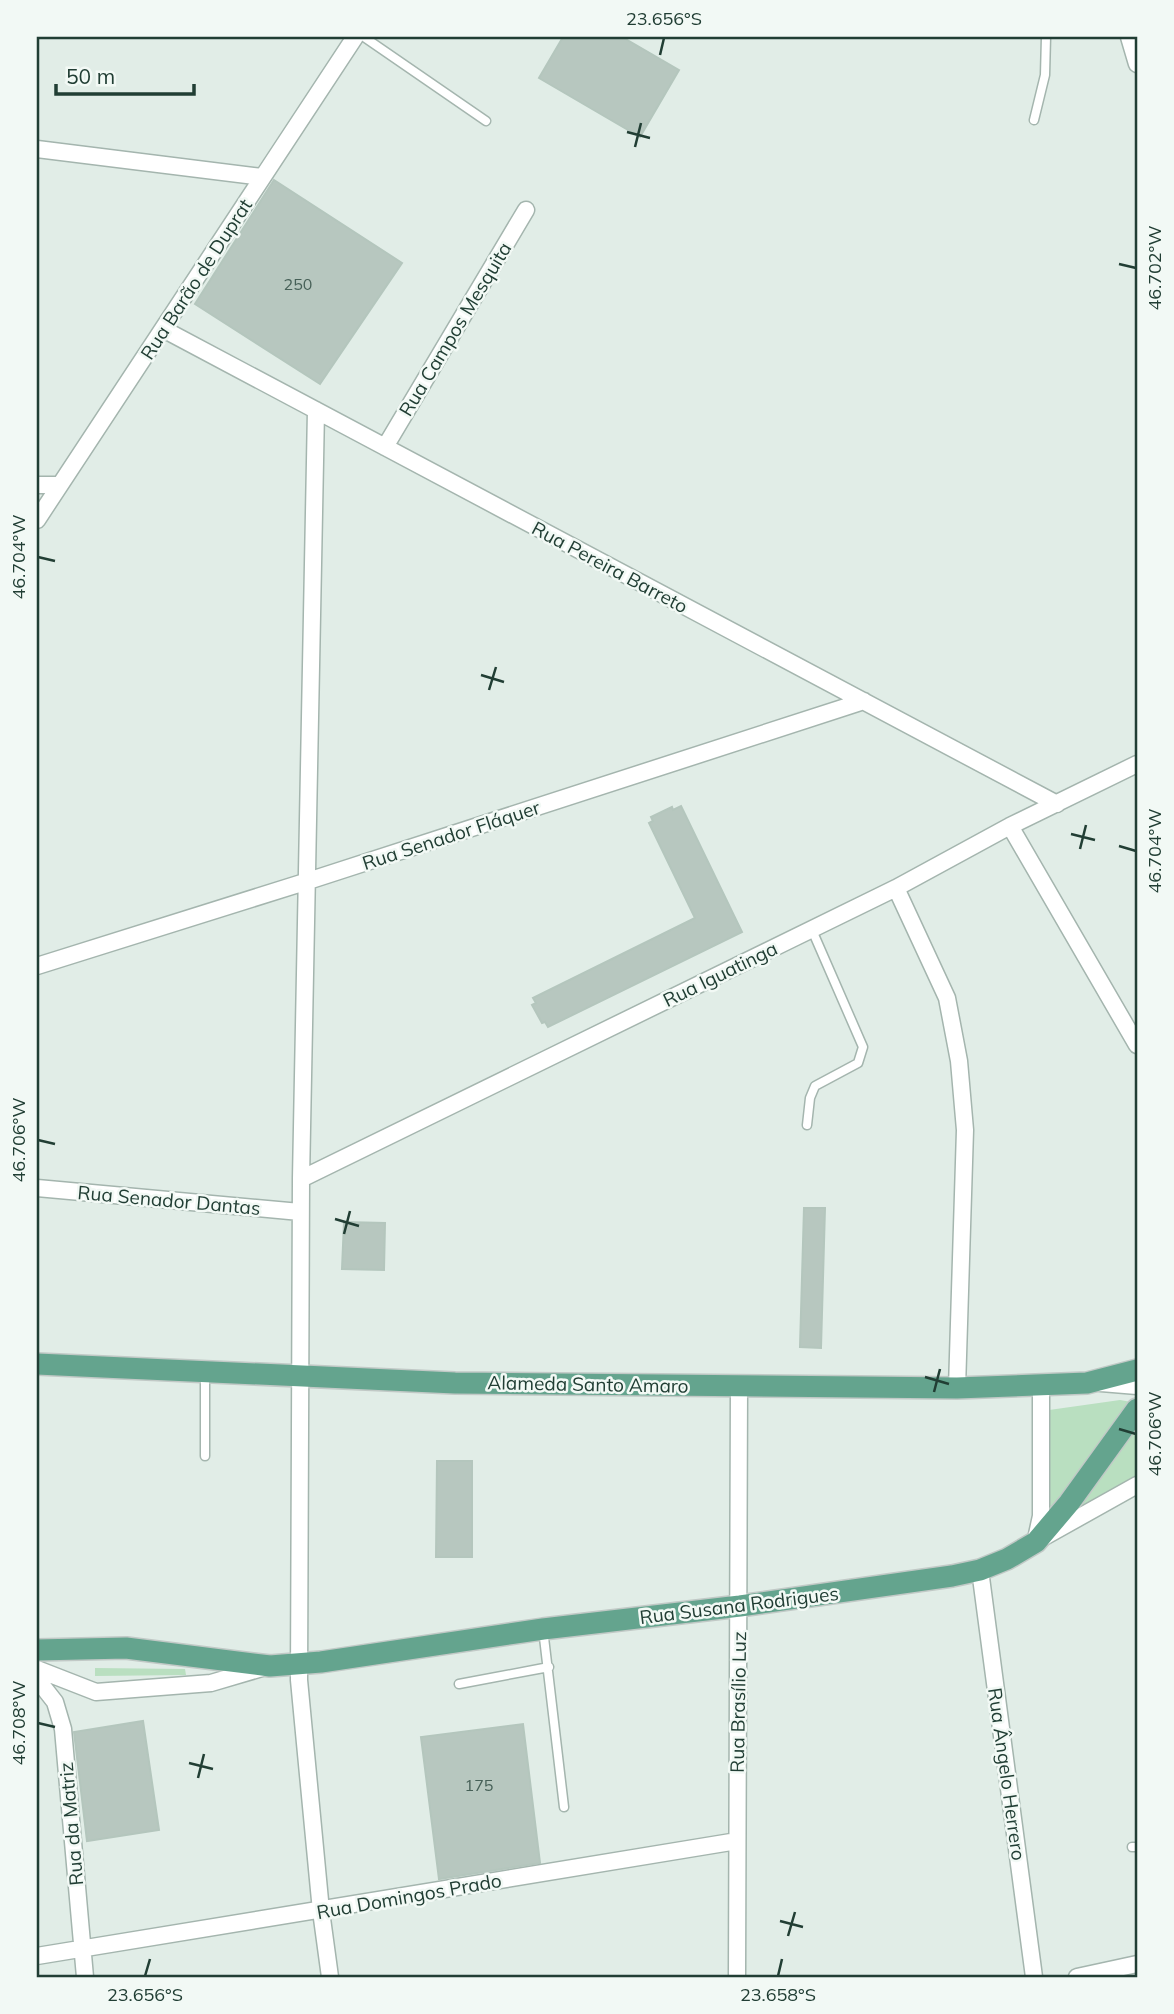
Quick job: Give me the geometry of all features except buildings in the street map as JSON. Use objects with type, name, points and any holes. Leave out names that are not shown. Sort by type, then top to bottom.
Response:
[{"type":"main road","name":"Alameda Santo Amaro","points":[[37,1364],[551,1385],[957,1388],[1087,1382],[1137,1370]]},
{"type":"main road","name":"Rua Susana Rodrigues","points":[[37,1650],[126,1648],[270,1666],[300,1664],[543,1629],[740,1606],[981,1570],[1036,1542],[1069,1503],[1137,1409]]},
{"type":"street","name":"Rua Barão de Duprat","points":[[37,520],[355,37]]},
{"type":"street","points":[[1129,37],[1137,64]]},
{"type":"street","points":[[37,149],[262,177]]},
{"type":"street","name":"Rua Campos Mesquita","points":[[385,447],[526,210]]},
{"type":"street","name":"Rua Pereira Barreto","points":[[163,329],[1057,804]]},
{"type":"street","points":[[316,410],[300,1212],[300,1664],[321,1911],[330,1977]]},
{"type":"street","points":[[37,485],[59,485]]},
{"type":"street","name":"Rua Senador Fláquer","points":[[37,966],[864,701]]},
{"type":"street","name":"Rua Iguatinga","points":[[301,1179],[812,930],[1010,826],[1137,764]]},
{"type":"street","points":[[1010,826],[1137,1045]]},
{"type":"street","points":[[896,888],[947,998],[959,1061],[965,1130],[957,1388]]},
{"type":"street","name":"Rua Senador Dantas","points":[[37,1188],[300,1212]]},
{"type":"street","points":[[1087,1382],[1137,1386]]},
{"type":"street","name":"Rua Brasílio Luz","points":[[737,1977],[739,1386]]},
{"type":"street","points":[[1036,1542],[1041,1516],[1041,1386]]},
{"type":"street","points":[[1036,1542],[1137,1485]]},
{"type":"street","name":"Rua Ângelo Herrero","points":[[981,1570],[1034,1977]]},
{"type":"street","name":"Rua Susana Rodrigues","points":[[37,1669],[96,1692],[211,1683],[270,1666]]},
{"type":"street","name":"Rua da Matriz","points":[[37,1679],[55,1702],[63,1730],[85,1977]]},
{"type":"street","name":"Rua Domingos Prado","points":[[37,1956],[737,1841]]},
{"type":"street","points":[[1077,1977],[1137,1964]]},
{"type":"lane","points":[[364,37],[485,121]]},
{"type":"lane","points":[[1034,120],[1045,75],[1046,37]]},
{"type":"lane","points":[[807,1125],[810,1098],[815,1086],[859,1063],[863,1047],[812,930]]},
{"type":"lane","points":[[205,1371],[205,1456]]},
{"type":"lane","points":[[543,1629],[564,1807]]},
{"type":"lane","points":[[459,1684],[549,1667]]},
{"type":"green space","points":[[1120,1400],[1137,1403],[1137,1482],[1046,1531],[1042,1411]]},
{"type":"green space","points":[[95,1668],[185,1669],[186,1675],[95,1676]]}]
